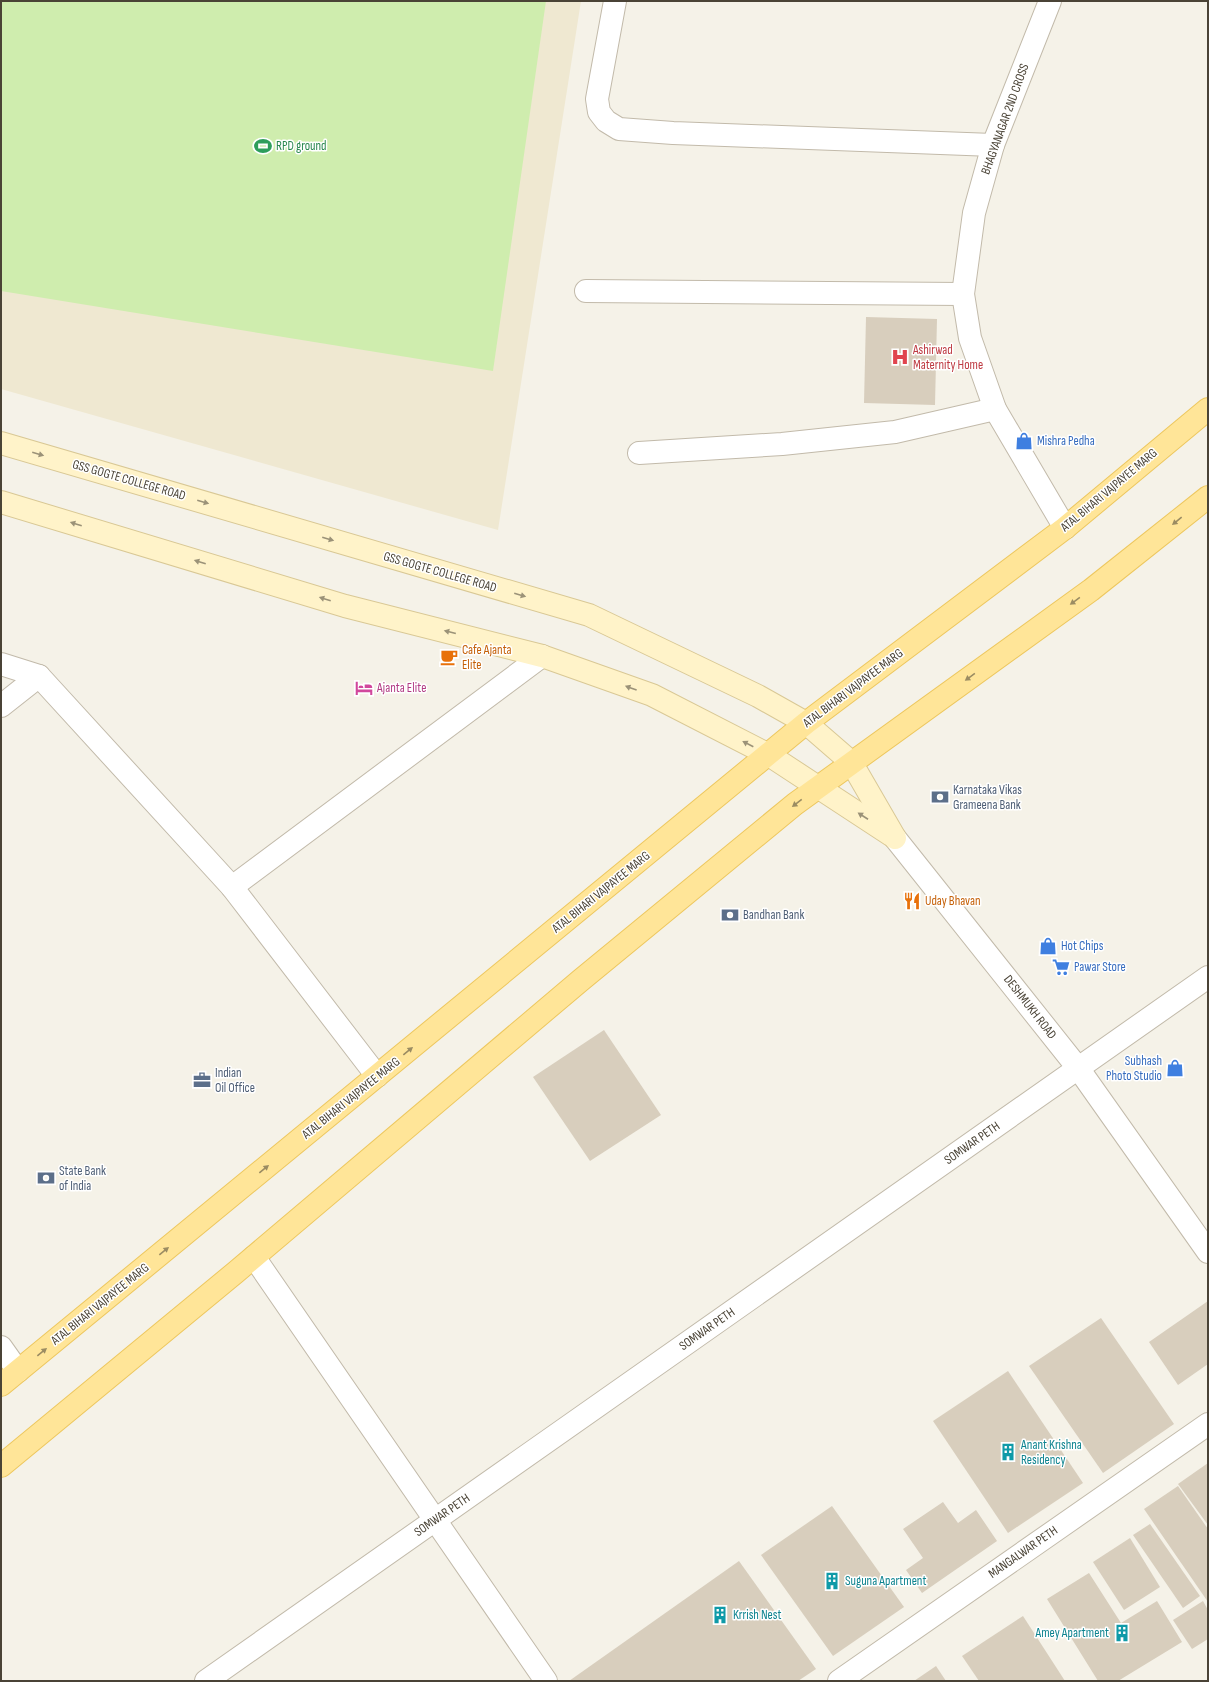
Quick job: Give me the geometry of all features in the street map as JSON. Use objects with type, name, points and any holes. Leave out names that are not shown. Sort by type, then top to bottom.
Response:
[{"type":"main road","name":"ATAL BIHARI VAJPAYEE MARG","points":[[1,1385],[769,755],[806,723],[1065,528],[1208,409]]},
{"type":"main road","name":"GSS GOGTE COLLEGE ROAD","points":[[1,443],[589,615],[758,696],[806,723],[851,762]]},
{"type":"main road","points":[[1,1466],[254,1257],[582,980],[817,787],[1091,590],[1208,497]]},
{"type":"main road","points":[[1,502],[346,606],[542,656],[652,695],[769,755],[895,838]]},
{"type":"main road","name":"DESHMUKH ROAD","points":[[851,762],[895,838]]},
{"type":"street","points":[[615,1],[597,99],[599,112],[606,121],[619,129],[673,133],[993,145]]},
{"type":"street","name":"BHAGYANAGAR 2ND CROSS","points":[[1050,1],[993,145],[974,214],[963,294],[970,338],[996,409],[1065,528]]},
{"type":"street","points":[[586,291],[963,294]]},
{"type":"street","points":[[639,453],[782,444],[895,432],[996,409]]},
{"type":"street","points":[[232,887],[542,656]]},
{"type":"street","points":[[1,664],[39,676],[232,887],[377,1076]]},
{"type":"street","points":[[1,706],[39,676]]},
{"type":"street","name":"DESHMUKH ROAD","points":[[895,838],[1078,1068],[1208,1252]]},
{"type":"street","name":"SOMWAR PETH","points":[[206,1681],[1208,977]]},
{"type":"street","points":[[254,1257],[546,1681]]},
{"type":"street","points":[[1,1347],[18,1371]]},
{"type":"street","name":"MANGALWAR PETH","points":[[839,1681],[1208,1424]]},
{"type":"shaded area","name":"RPD ground","points":[[1,1],[581,1],[498,530],[1,389]]},
{"type":"green space","name":"RPD ground","points":[[1,1],[546,1],[493,371],[1,291]]},
{"type":"building","points":[[866,317],[937,319],[935,405],[864,403]]},
{"type":"building","points":[[604,1030],[661,1115],[590,1161],[533,1077]]},
{"type":"building","points":[[1208,1301],[1208,1364],[1178,1385],[1149,1342]]},
{"type":"building","points":[[1101,1318],[1174,1424],[1103,1473],[1029,1366]]},
{"type":"building","name":"Anant Krishna Residency","points":[[1008,1371],[1083,1483],[1008,1533],[933,1421]]},
{"type":"building","points":[[1208,1463],[1208,1525],[1178,1484]]},
{"type":"building","points":[[1178,1486],[1208,1529],[1208,1602],[1144,1509]]},
{"type":"building","points":[[943,1502],[958,1523],[976,1510],[997,1541],[922,1593],[906,1570],[923,1558],[903,1529]]},
{"type":"building","name":"Suguna Apartment","points":[[832,1506],[904,1607],[833,1656],[761,1555]]},
{"type":"building","points":[[1150,1524],[1200,1596],[1183,1608],[1133,1535]]},
{"type":"building","points":[[1130,1538],[1160,1587],[1124,1610],[1093,1562]]},
{"type":"building","name":"Krrish Nest","points":[[739,1561],[816,1669],[798,1681],[569,1681]]},
{"type":"building","name":"Amey Apartment","points":[[1089,1573],[1121,1623],[1157,1601],[1182,1642],[1118,1681],[1098,1681],[1047,1599]]},
{"type":"building","points":[[1203,1601],[1208,1610],[1208,1639],[1192,1649],[1173,1620]]},
{"type":"building","points":[[1023,1616],[1065,1681],[979,1681],[962,1656]]},
{"type":"building","points":[[936,1666],[946,1681],[914,1681]]},
{"type":"place","name":"RPD ground","points":[[263,146]]},
{"type":"place","name":"Ashirwad Maternity Home","points":[[900,357]]},
{"type":"place","name":"Mishra Pedha","points":[[1024,441]]},
{"type":"place","name":"Cafe Ajanta Elite","points":[[449,657]]},
{"type":"place","name":"Ajanta Elite","points":[[364,688]]},
{"type":"place","name":"Karnataka Vikas Grameena Bank","points":[[940,797]]},
{"type":"place","name":"Uday Bhavan","points":[[912,901]]},
{"type":"place","name":"Bandhan Bank","points":[[730,915]]},
{"type":"place","name":"Hot Chips","points":[[1048,946]]},
{"type":"place","name":"Pawar Store","points":[[1061,967]]},
{"type":"place","name":"Subhash Photo Studio","points":[[1175,1068]]},
{"type":"place","name":"Indian Oil Office","points":[[202,1080]]},
{"type":"place","name":"State Bank of India","points":[[46,1178]]},
{"type":"place","name":"Anant Krishna Residency","points":[[1008,1452]]},
{"type":"place","name":"Suguna Apartment","points":[[832,1581]]},
{"type":"place","name":"Krrish Nest","points":[[720,1615]]},
{"type":"place","name":"Amey Apartment","points":[[1122,1633]]}]
